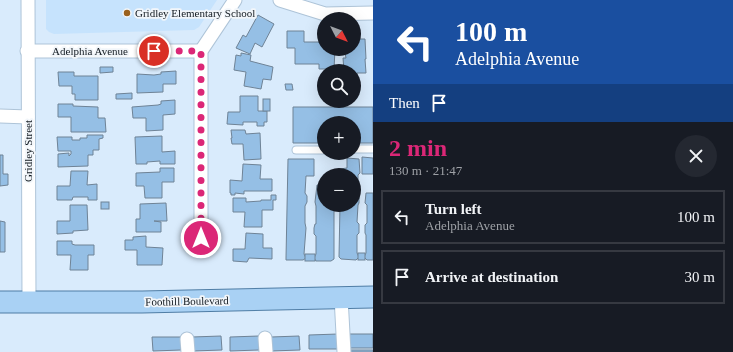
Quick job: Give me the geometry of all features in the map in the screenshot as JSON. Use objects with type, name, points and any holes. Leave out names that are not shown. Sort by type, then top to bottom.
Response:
[{"type":"main road","name":"Foothill Boulevard","points":[[0,302],[142,302],[373,297]]},
{"type":"street","name":"Gridley Street","points":[[28,0],[29,302]]},
{"type":"street","points":[[201,238],[201,51],[235,0]]},
{"type":"street","points":[[280,0],[324,14],[373,13]]},
{"type":"street","name":"Adelphia Avenue","points":[[27,51],[201,51]]},
{"type":"street","points":[[0,116],[28,117]]},
{"type":"street","points":[[341,297],[344,352]]},
{"type":"street","points":[[265,338],[266,352]]},
{"type":"lane","points":[[361,149],[373,149]]},
{"type":"lane","points":[[296,150],[317,150]]},
{"type":"shaded area","name":"Gridley Elementary School","points":[[46,0],[217,0],[199,27],[194,30],[54,34],[46,29]]},
{"type":"building","points":[[258,15],[274,24],[262,47],[255,43],[250,54],[236,48],[243,35],[246,37]]},
{"type":"building","points":[[287,31],[304,31],[304,42],[317,42],[317,56],[335,56],[334,64],[295,64],[295,48],[287,48]]},
{"type":"building","points":[[361,39],[365,39],[366,73],[361,73],[361,64],[343,64],[343,58],[346,58],[346,56],[361,56]]},
{"type":"building","points":[[241,53],[251,55],[250,61],[273,67],[271,80],[263,79],[261,89],[244,86],[246,72],[234,70],[236,55],[241,56]]},
{"type":"building","points":[[100,67],[113,67],[113,72],[100,73]]},
{"type":"building","points":[[176,71],[176,84],[163,84],[163,92],[137,93],[137,74],[154,75],[161,74],[161,72]]},
{"type":"building","points":[[58,72],[74,72],[74,76],[98,76],[98,100],[75,100],[75,94],[72,94],[72,86],[59,86]]},
{"type":"building","points":[[285,84],[292,84],[293,90],[286,90]]},
{"type":"building","points":[[132,93],[132,99],[116,99],[116,94]]},
{"type":"building","points":[[240,96],[258,96],[258,111],[267,111],[267,122],[264,122],[264,126],[257,126],[257,122],[243,122],[243,125],[227,124],[228,112],[240,112]]},
{"type":"building","points":[[263,99],[270,99],[270,111],[263,111]]},
{"type":"building","points":[[175,100],[175,114],[163,115],[163,130],[146,131],[146,118],[133,118],[132,107],[158,105],[161,104],[161,101]]},
{"type":"building","points":[[58,104],[98,107],[98,118],[105,118],[106,132],[71,132],[71,117],[58,117]]},
{"type":"building","points":[[293,107],[373,107],[373,143],[361,143],[361,116],[317,116],[317,143],[293,143]]},
{"type":"building","points":[[231,130],[245,130],[246,134],[260,133],[261,159],[244,160],[243,144],[232,144]]},
{"type":"building","points":[[87,135],[103,135],[103,138],[99,139],[99,150],[93,150],[93,155],[88,155],[88,166],[58,167],[58,154],[69,153],[69,156],[71,151],[58,151],[57,137],[72,137],[72,140],[80,140],[80,138],[87,138]]},
{"type":"building","points":[[162,136],[162,152],[175,151],[175,164],[160,164],[160,161],[147,162],[147,164],[136,164],[135,137]]},
{"type":"building","points":[[0,155],[3,155],[3,174],[8,174],[8,185],[0,186]]},
{"type":"building","points":[[362,157],[373,158],[373,174],[362,174]]},
{"type":"building","points":[[288,159],[314,159],[314,176],[306,176],[305,193],[307,196],[307,202],[305,206],[306,228],[304,254],[306,258],[303,260],[286,260]]},
{"type":"building","points":[[347,160],[359,160],[360,168],[347,168]]},
{"type":"building","points":[[243,164],[261,165],[260,179],[272,179],[272,191],[244,191],[244,194],[235,193],[235,195],[231,195],[230,180],[242,181]]},
{"type":"building","points":[[160,168],[174,168],[174,182],[162,182],[162,198],[145,198],[144,186],[136,186],[136,173],[160,172]]},
{"type":"building","points":[[71,171],[88,171],[87,185],[97,184],[97,200],[88,200],[88,197],[73,197],[72,200],[57,200],[57,186],[70,186]]},
{"type":"building","points":[[317,185],[317,212],[334,212],[334,259],[331,261],[316,261],[314,258],[316,254],[316,236],[314,234],[316,224],[315,202]]},
{"type":"building","points":[[366,193],[373,193],[373,260],[367,260],[364,257],[366,253],[365,225],[367,223],[367,205],[365,203]]},
{"type":"building","points":[[271,195],[276,195],[276,200],[273,200],[273,210],[262,210],[262,227],[244,227],[245,212],[233,212],[233,198],[246,198],[246,202],[261,201],[271,200]]},
{"type":"building","points":[[101,202],[109,202],[109,209],[101,209]]},
{"type":"building","points":[[166,203],[167,221],[154,221],[161,222],[161,232],[136,232],[136,219],[140,219],[140,204]]},
{"type":"building","points":[[70,205],[87,205],[88,230],[57,234],[57,221],[70,221]]},
{"type":"building","points":[[340,212],[358,212],[357,222],[359,224],[359,233],[357,235],[357,253],[359,257],[356,260],[341,259],[339,257]]},
{"type":"building","points":[[0,221],[5,222],[5,252],[0,252]]},
{"type":"building","points":[[246,233],[263,234],[263,248],[272,248],[272,259],[249,258],[247,262],[233,261],[233,249],[245,249]]},
{"type":"building","points":[[146,236],[146,247],[163,248],[162,265],[137,265],[137,250],[125,250],[125,240],[133,240],[133,237]]},
{"type":"building","points":[[57,241],[72,241],[72,244],[75,245],[94,245],[94,255],[88,255],[88,270],[70,270],[71,255],[57,255]]},
{"type":"building","points":[[358,253],[365,253],[365,260],[358,260]]},
{"type":"building","points":[[305,254],[315,254],[315,261],[305,261]]},
{"type":"building","points":[[338,334],[338,349],[309,349],[309,335]]},
{"type":"building","points":[[349,334],[373,334],[373,348],[349,348]]},
{"type":"building","points":[[221,336],[222,350],[193,351],[192,337]]},
{"type":"building","points":[[259,336],[259,350],[230,351],[230,337]]},
{"type":"building","points":[[299,336],[300,350],[271,351],[271,337]]},
{"type":"building","points":[[152,337],[181,337],[181,350],[153,351]]},
{"type":"building","points":[[350,350],[373,350],[373,352],[350,352]]},
{"type":"place","name":"Gridley Elementary School","points":[[127,13]]},
{"type":"route","points":[[154,51],[201,51],[201,238]]}]
